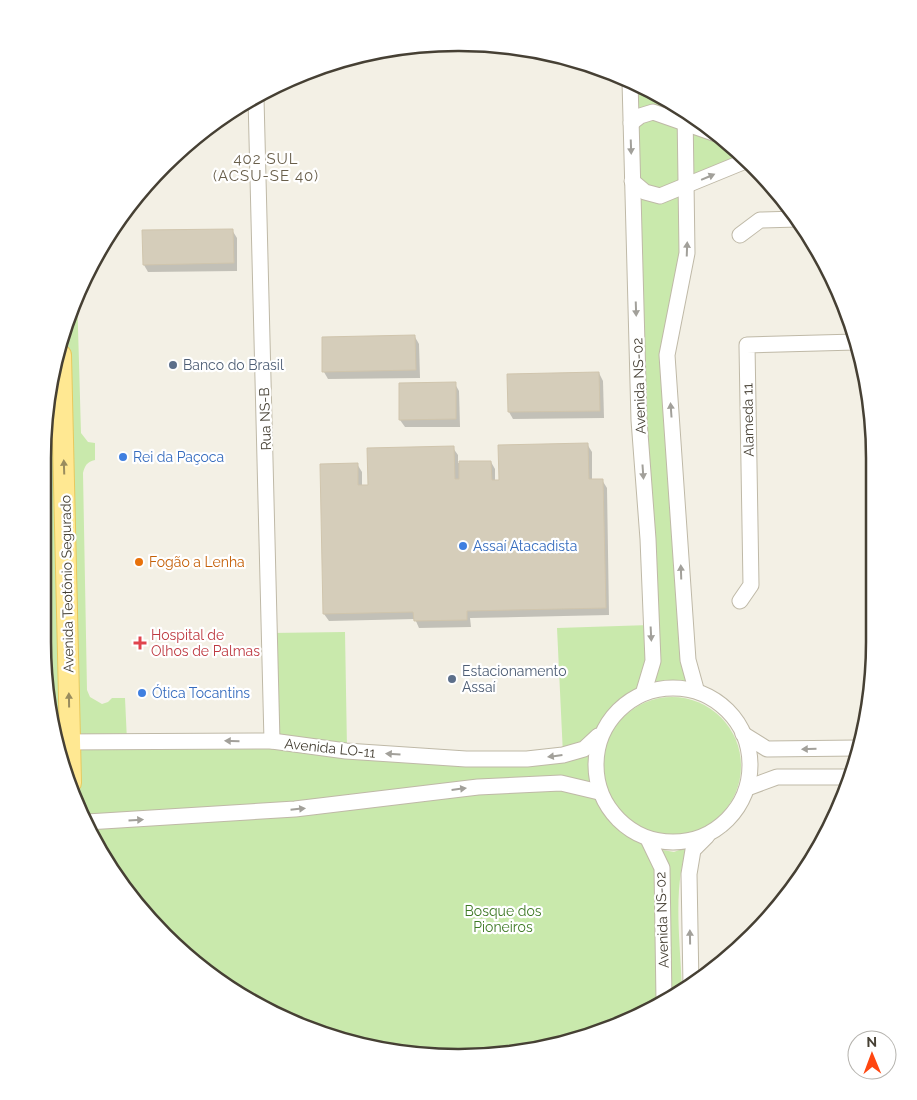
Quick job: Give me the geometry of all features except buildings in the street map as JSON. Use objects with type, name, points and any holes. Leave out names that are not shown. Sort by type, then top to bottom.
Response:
[{"type":"main road","name":"Avenida Teotônio Segurado","points":[[61,370],[63,738]]},
{"type":"street","name":"Avenida NS-02","points":[[630,89],[639,420],[648,539],[653,661],[644,691]]},
{"type":"street","name":"Rua NS-B","points":[[256,105],[272,741]]},
{"type":"street","points":[[631,123],[640,116],[653,112],[677,115]]},
{"type":"street","points":[[685,120],[687,253],[667,356],[688,660],[696,689],[732,716],[743,734],[751,759],[750,787],[735,814],[707,836],[685,841],[650,842],[614,816],[598,792],[595,768],[598,736],[616,712],[644,691],[696,689]]},
{"type":"street","points":[[632,181],[645,192],[660,196],[739,164]]},
{"type":"street","points":[[740,235],[760,220],[788,219]]},
{"type":"street","name":"Alameda 11","points":[[740,600],[751,585],[746,345],[849,342]]},
{"type":"street","points":[[743,734],[767,749],[852,748]]},
{"type":"street","name":"Avenida LO-11","points":[[64,742],[272,741],[346,750],[466,759],[527,759],[563,755],[584,748],[598,736]]},
{"type":"street","points":[[750,787],[777,777],[842,777]]},
{"type":"street","points":[[93,822],[295,809],[478,787],[561,783],[598,792]]},
{"type":"street","name":"Avenida NS-02","points":[[691,976],[688,874],[693,850],[707,836]]},
{"type":"street","name":"Avenida NS-02","points":[[650,842],[662,868],[664,993]]},
{"type":"green space","name":"Bosque dos Pioneiros","points":[[630,89],[685,120],[685,123],[693,126],[706,135],[739,164],[686,187],[687,253],[667,355],[696,689],[644,691],[616,712],[598,736],[595,768],[599,792],[614,816],[649,841],[662,868],[664,993],[614,1018],[564,1035],[512,1045],[458,1049],[405,1045],[353,1035],[303,1018],[278,1007],[232,980],[211,965],[190,948],[152,910],[120,868],[93,822],[82,797],[65,747],[59,721],[52,668],[51,458],[52,432],[59,379],[65,353],[78,315],[81,433],[88,442],[95,443],[95,460],[87,464],[83,473],[87,690],[90,697],[102,704],[112,698],[125,698],[127,741],[272,741],[270,633],[345,632],[347,749],[563,755],[557,628],[650,625]]},
{"type":"green space","points":[[672,697],[698,702],[721,717],[736,740],[741,766],[736,792],[721,815],[698,830],[672,835],[646,830],[623,815],[608,792],[603,766],[608,740],[623,717],[646,702]]},
{"type":"green space","points":[[687,847],[682,864],[679,900],[682,982],[672,988],[669,883],[657,849],[674,852]]},
{"type":"place","name":"Banco do Brasil","points":[[173,365]]},
{"type":"place","name":"Rei da Paçoca","points":[[123,457]]},
{"type":"place","name":"Assaí Atacadista","points":[[463,546]]},
{"type":"place","name":"Fogão a Lenha","points":[[139,562]]},
{"type":"place","name":"Hospital de Olhos de Palmas","points":[[140,643]]},
{"type":"place","name":"Estacionamento Assaí","points":[[452,679]]},
{"type":"place","name":"Ótica Tocantins","points":[[142,693]]},
{"type":"district","name":"402 SUL (ACSU-SE 40)","points":[[266,168]]}]
